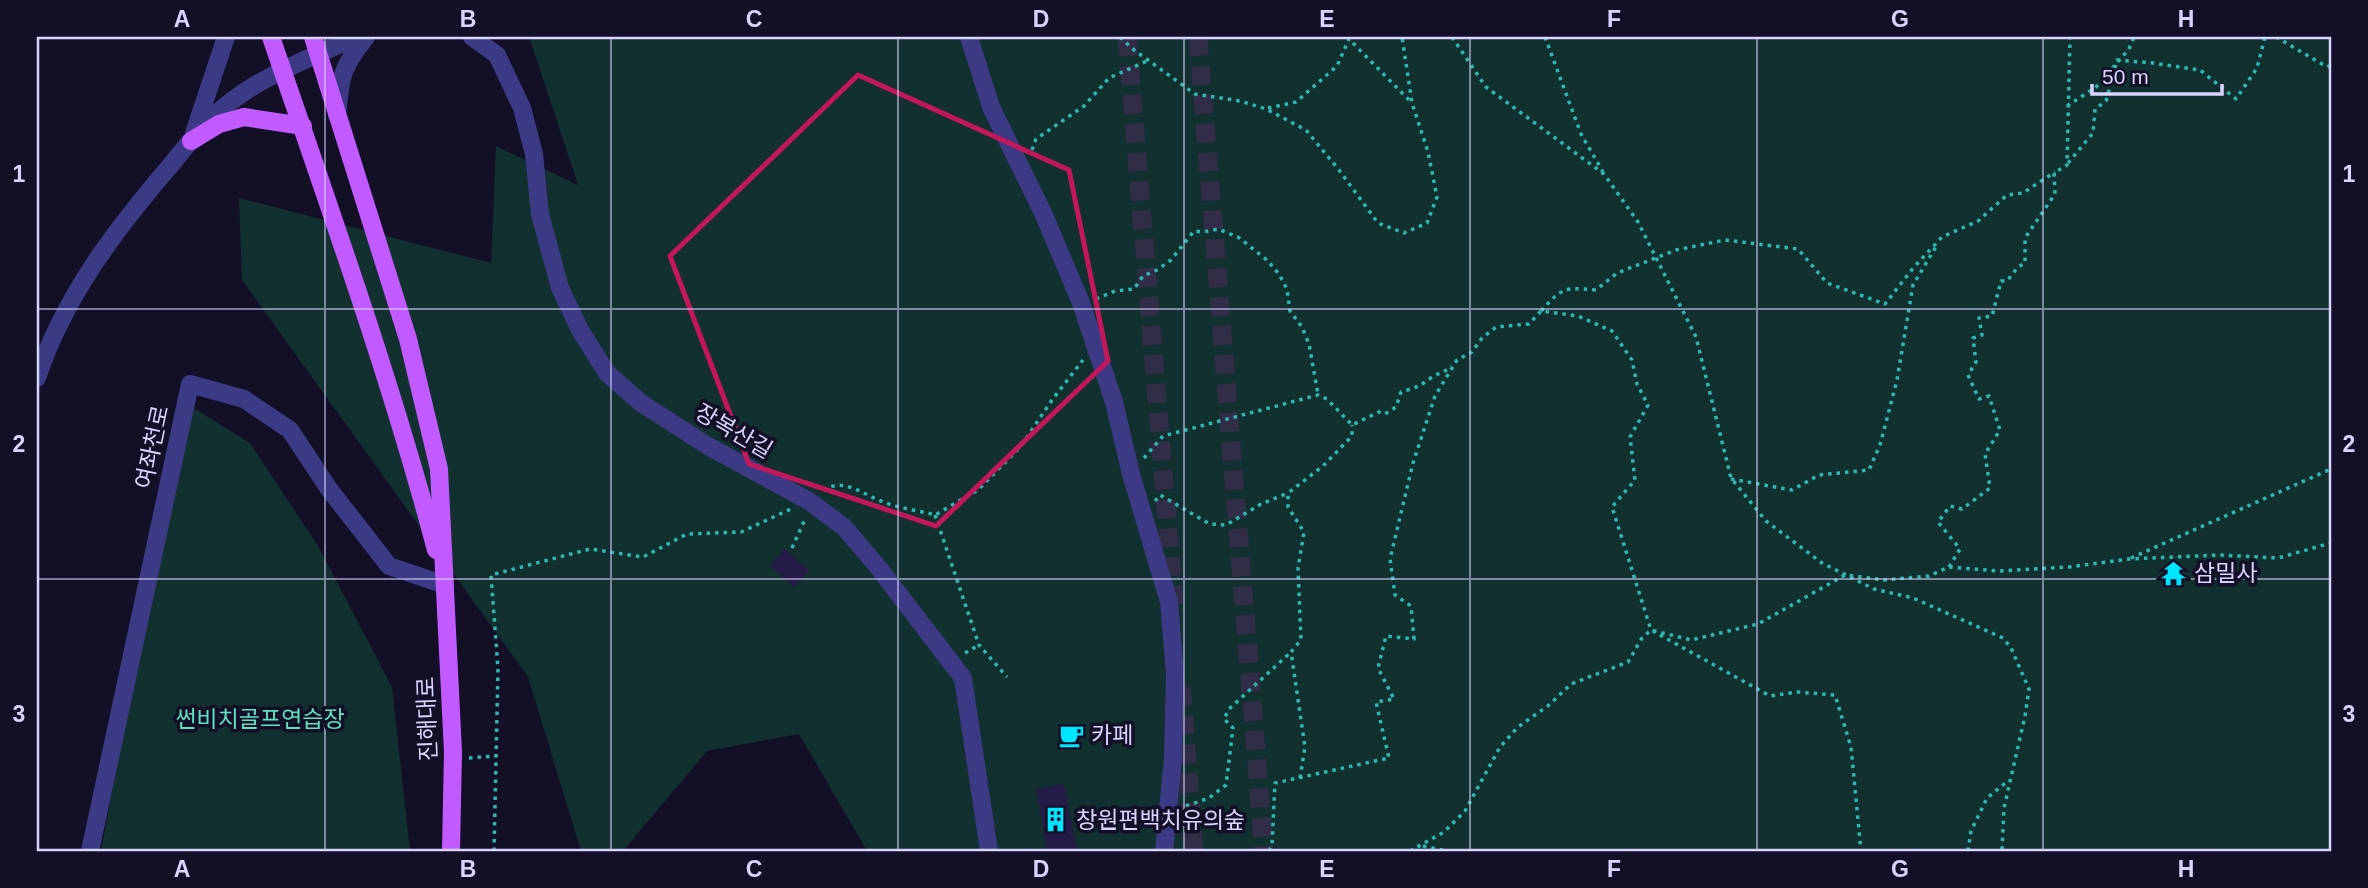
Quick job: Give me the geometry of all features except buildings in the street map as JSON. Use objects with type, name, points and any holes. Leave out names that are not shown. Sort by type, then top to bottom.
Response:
[{"type":"main road","points":[[271,37],[381,361],[445,585]]},
{"type":"main road","points":[[315,46],[408,339],[439,469],[445,585]]},
{"type":"main road","points":[[191,141],[219,124],[244,117],[303,126]]},
{"type":"main road","name":"진해대로","points":[[445,585],[453,759],[451,851]]},
{"type":"street","points":[[191,141],[226,37]]},
{"type":"street","points":[[37,378],[66,306],[99,255],[191,141],[233,100],[315,46],[364,37]]},
{"type":"street","points":[[337,115],[341,78],[348,59],[364,37]]},
{"type":"street","name":"장복산길","points":[[472,37],[497,55],[522,108],[534,154],[540,214],[560,288],[580,330],[607,373],[641,403],[708,446],[810,502],[844,527],[963,678],[989,851]]},
{"type":"street","points":[[969,37],[991,107],[1044,215],[1082,307],[1114,402],[1131,474],[1169,602],[1175,674],[1169,813],[1164,851]]},
{"type":"street","name":"여좌천로","points":[[90,851],[190,384],[244,399],[290,430],[329,489],[389,566],[445,585]]},
{"type":"path","points":[[1120,37],[1195,94],[1240,101],[1266,109],[1306,130],[1378,223],[1404,233],[1427,222],[1437,197],[1428,152],[1412,103],[1402,37]]},
{"type":"path","points":[[1452,37],[1486,87],[1604,174]]},
{"type":"path","points":[[1545,37],[1581,134],[1604,174],[1638,222],[1696,337],[1731,478],[1766,521],[1808,554],[1874,589],[1913,598],[2003,638],[2011,648],[2029,689],[2004,808],[2003,851]]},
{"type":"path","points":[[2067,164],[2070,37]]},
{"type":"path","points":[[2067,106],[2096,87],[2129,49],[2134,37]]},
{"type":"path","points":[[2117,60],[2200,70],[2235,99],[2257,68],[2265,37]]},
{"type":"path","points":[[2276,37],[2327,67],[2331,65]]},
{"type":"path","points":[[1266,109],[1296,102],[1337,66],[1348,38],[1412,103]]},
{"type":"path","points":[[1024,176],[1035,139],[1084,106],[1108,78],[1149,60]]},
{"type":"path","points":[[1352,425],[1379,412],[1385,414],[1396,407],[1401,392],[1425,384],[1433,376],[1444,374],[1457,359],[1472,352],[1482,338],[1496,327],[1529,324],[1560,290],[1596,290],[1617,273],[1676,250],[1725,240],[1798,248],[1827,283],[1885,304],[1942,237],[1978,221],[2007,195],[2023,193],[2067,164],[2093,133],[2095,109],[2106,101],[2117,60]]},
{"type":"path","points":[[1949,567],[1960,549],[1938,522],[1950,506],[1962,509],[1990,488],[1985,454],[2000,430],[1989,397],[1979,400],[1968,375],[1976,362],[1973,338],[1982,335],[1979,318],[1992,316],[2001,281],[2007,281],[2018,267],[2025,263],[2025,238],[2055,194],[2054,173],[2058,170]]},
{"type":"path","points":[[1082,307],[1103,296],[1134,289],[1143,276],[1171,260],[1194,231],[1218,229],[1238,237],[1267,260],[1284,283],[1290,312],[1302,327],[1308,344],[1318,395]]},
{"type":"path","points":[[1731,478],[1792,490],[1819,475],[1869,470],[1880,445],[1897,380],[1913,285],[1942,237]]},
{"type":"path","points":[[1541,311],[1578,316],[1612,331],[1632,360],[1637,383],[1648,405],[1630,437],[1634,480],[1612,507],[1651,629],[1770,696],[1797,692],[1835,695],[1851,747],[1861,851]]},
{"type":"path","points":[[494,851],[498,669],[491,575],[590,549],[643,557],[687,534],[741,532],[810,502],[828,487],[838,485],[855,488],[881,502],[935,515],[978,490],[1021,446],[1080,362],[1097,352]]},
{"type":"path","points":[[1269,851],[1272,845],[1275,783],[1389,758],[1376,702],[1394,699],[1378,668],[1386,636],[1415,639],[1411,606],[1395,595],[1390,559],[1413,463],[1435,396],[1457,359]]},
{"type":"path","points":[[1131,474],[1163,436],[1318,395],[1327,399],[1352,425],[1352,436],[1323,466],[1288,493],[1261,504],[1226,524],[1210,524],[1160,495],[1144,514]]},
{"type":"path","points":[[2129,559],[2331,470]]},
{"type":"path","points":[[1169,813],[1209,798],[1226,785],[1233,728],[1224,719],[1229,709],[1301,640],[1298,568],[1304,533],[1288,507],[1288,493]]},
{"type":"path","points":[[792,548],[810,502]]},
{"type":"path","points":[[935,515],[979,645],[1007,677]]},
{"type":"path","points":[[1651,629],[1691,640],[1758,624],[1845,575],[1885,580],[1929,576],[1949,567],[1998,571],[2069,567],[2129,559],[2220,555],[2278,558],[2331,543]]},
{"type":"path","points":[[1410,851],[1444,832],[1465,811],[1500,747],[1518,727],[1549,705],[1571,684],[1628,662],[1642,638],[1651,629]]},
{"type":"path","points":[[1291,652],[1305,747],[1300,778]]},
{"type":"path","points":[[453,759],[495,756]]},
{"type":"path","points":[[1968,851],[1971,831],[1987,798],[2010,779]]},
{"type":"path","points":[[1421,845],[1447,851]]},
{"type":"highlighted area","points":[[858,75],[1069,170],[1108,361],[936,526],[749,464],[670,256]]},
{"type":"green space","points":[[529,37],[2331,37],[2331,851],[867,851],[799,734],[707,751],[623,851],[581,851],[528,677],[242,280],[239,198],[491,263],[496,146],[578,185]]},
{"type":"green space","name":"썬비치골프연습장","points":[[184,402],[250,443],[318,546],[392,687],[410,851],[101,851]]},
{"type":"tunnel","points":[[1127,37],[1174,604]]},
{"type":"tunnel","points":[[1198,37],[1264,851]]},
{"type":"tunnel","points":[[1181,687],[1194,851]]},
{"type":"place","name":"삼밀사","points":[[2174,573]]},
{"type":"place","name":"카페","points":[[1071,735]]},
{"type":"place","name":"창원편백치유의숲","points":[[1056,820]]}]
